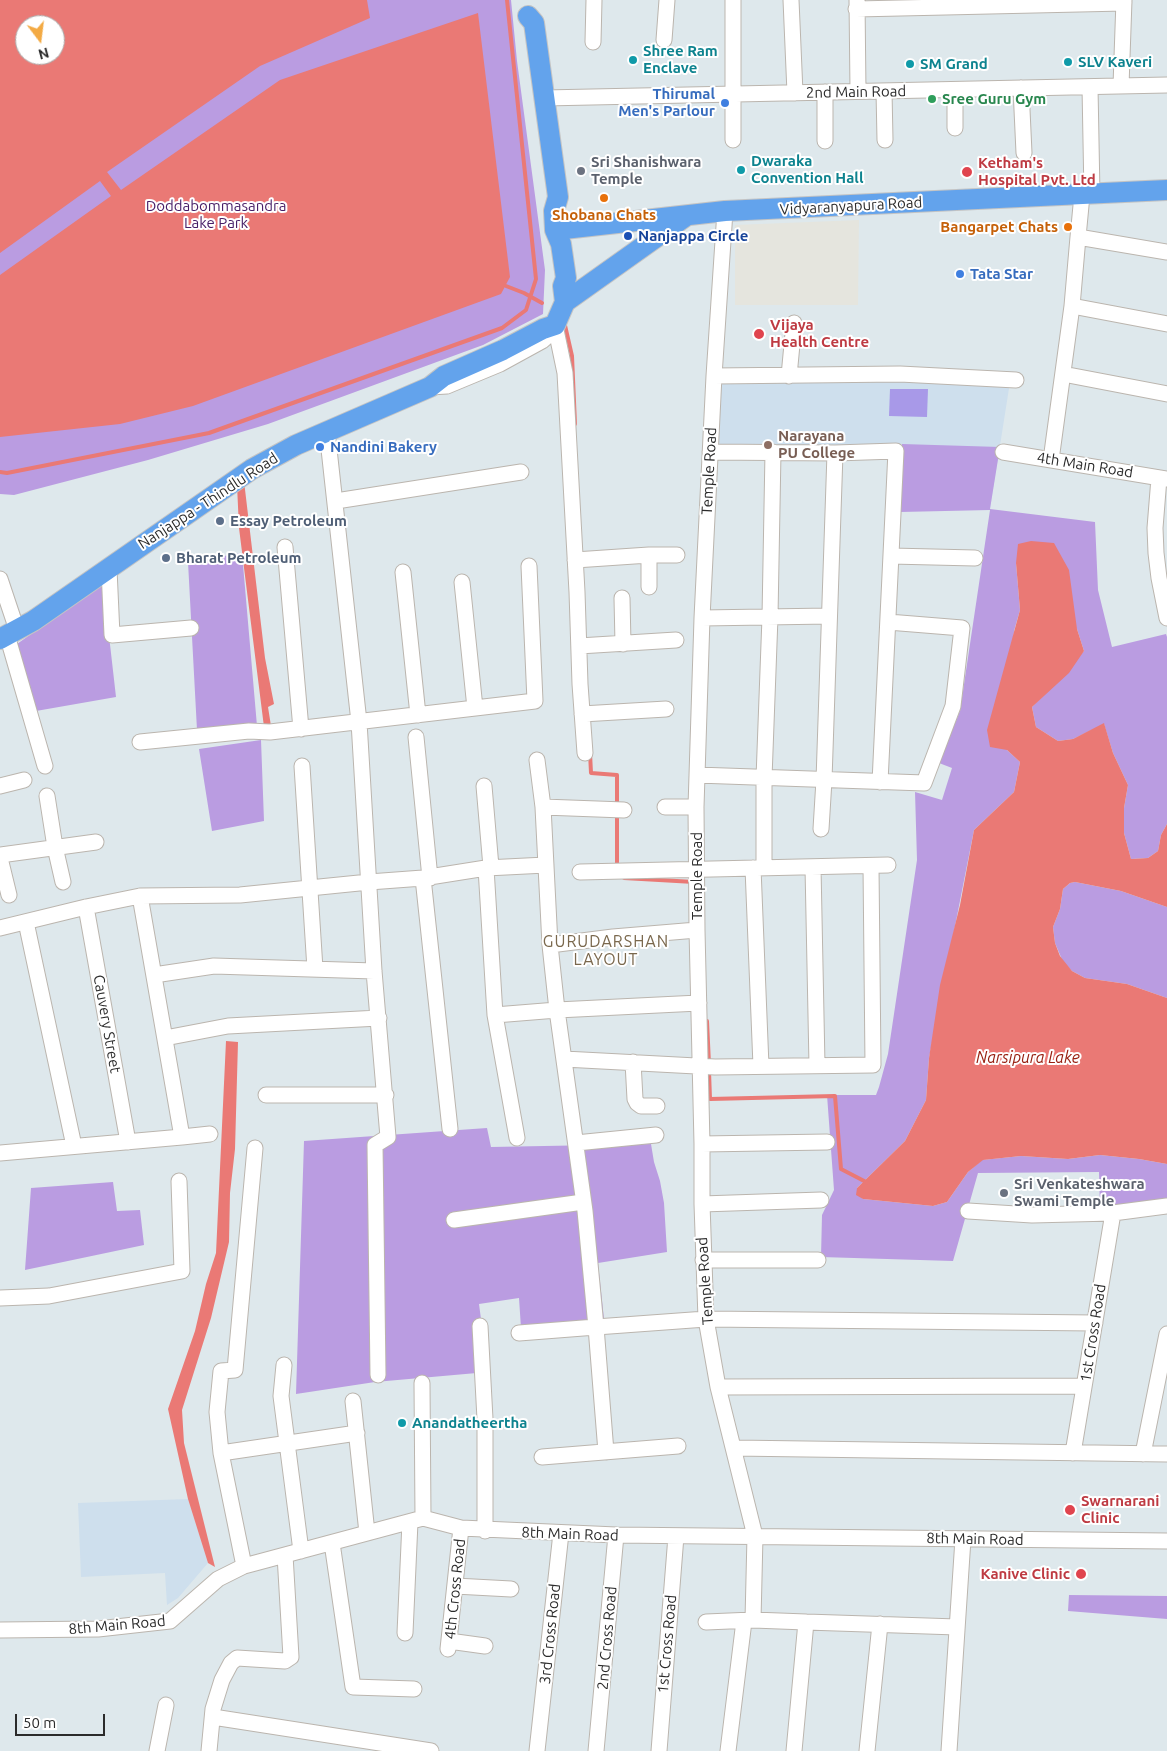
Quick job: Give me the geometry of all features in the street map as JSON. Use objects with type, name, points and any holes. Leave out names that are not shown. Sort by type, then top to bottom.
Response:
[{"type":"main road","points":[[528,8],[534,23],[558,196],[555,243],[558,280],[564,294],[555,325]]},
{"type":"main road","points":[[528,8],[526,22],[548,198],[557,228]]},
{"type":"main road","name":"Vidyaranyapura Road","points":[[557,228],[725,211],[1167,190]]},
{"type":"main road","points":[[564,294],[688,214]]},
{"type":"main road","name":"Nanjappa - Thindlu Road","points":[[8,635],[34,621],[252,469],[296,445],[430,387],[444,376],[530,337],[543,328],[555,325]]},
{"type":"street","points":[[593,42],[594,0]]},
{"type":"street","points":[[664,40],[667,0]]},
{"type":"street","points":[[733,0],[733,140]]},
{"type":"street","points":[[791,0],[795,93]]},
{"type":"street","points":[[858,92],[856,5],[1124,1],[1121,86]]},
{"type":"street","name":"2nd Main Road","points":[[544,98],[1167,85]]},
{"type":"street","points":[[1051,460],[1064,374],[1078,236],[1087,195],[1090,87]]},
{"type":"street","points":[[1020,88],[1024,153]]},
{"type":"street","points":[[955,90],[955,128]]},
{"type":"street","points":[[884,91],[885,140]]},
{"type":"street","points":[[825,92],[825,141]]},
{"type":"street","name":"Temple Road","points":[[725,211],[710,452],[696,807],[699,1003],[706,1066],[702,1144],[703,1260],[706,1319],[718,1387],[755,1536],[748,1620],[728,1751]]},
{"type":"street","points":[[1078,236],[1167,252]]},
{"type":"street","points":[[1072,306],[1167,324]]},
{"type":"street","points":[[789,376],[794,323]]},
{"type":"street","points":[[555,325],[564,373],[580,559],[587,714],[585,752]]},
{"type":"street","points":[[714,376],[900,374],[1016,380]]},
{"type":"street","points":[[1064,374],[1167,394]]},
{"type":"street","points":[[327,431],[359,722],[374,970],[386,1095],[388,1137],[375,1145],[378,1375]]},
{"type":"street","points":[[710,452],[834,453],[896,451],[880,782]]},
{"type":"street","points":[[761,1066],[759,868],[770,617],[773,452]]},
{"type":"street","name":"4th Main Road","points":[[1003,452],[1163,478]]},
{"type":"street","points":[[821,829],[834,453]]},
{"type":"street","points":[[336,501],[521,472]]},
{"type":"street","points":[[1163,478],[1155,528],[1158,578],[1167,618]]},
{"type":"street","points":[[285,547],[301,728]]},
{"type":"street","points":[[649,555],[650,587]]},
{"type":"street","points":[[580,559],[677,555]]},
{"type":"street","points":[[891,556],[975,558]]},
{"type":"street","points":[[140,742],[249,731],[270,732],[534,701],[528,566]]},
{"type":"street","points":[[108,569],[112,635],[191,628]]},
{"type":"street","points":[[403,572],[418,715]]},
{"type":"street","points":[[0,579],[8,635],[45,766]]},
{"type":"street","points":[[462,582],[475,708]]},
{"type":"street","points":[[622,598],[623,644]]},
{"type":"street","points":[[702,618],[829,616]]},
{"type":"street","points":[[697,776],[924,783],[953,706],[962,628],[888,622]]},
{"type":"street","points":[[583,646],[676,640]]},
{"type":"street","points":[[587,714],[666,709]]},
{"type":"street","points":[[416,737],[450,1129]]},
{"type":"street","points":[[537,760],[543,807],[550,945],[583,1202],[606,1452]]},
{"type":"street","points":[[302,766],[314,969]]},
{"type":"street","points":[[0,786],[24,780]]},
{"type":"street","points":[[484,786],[495,1015],[517,1138]]},
{"type":"street","points":[[47,796],[63,882]]},
{"type":"street","points":[[543,807],[618,810]]},
{"type":"street","points":[[665,807],[696,807]]},
{"type":"street","points":[[9,895],[0,857],[96,842]]},
{"type":"street","points":[[0,928],[140,896],[240,895],[427,878],[489,868],[546,865]]},
{"type":"street","points":[[580,872],[617,872],[697,878],[759,868],[888,865]]},
{"type":"street","points":[[564,1059],[706,1066],[873,1065],[871,866]]},
{"type":"street","points":[[813,867],[817,1066]]},
{"type":"street","points":[[140,896],[182,1137]]},
{"type":"street","name":"Cauvery Street","points":[[86,907],[128,1142]]},
{"type":"street","points":[[26,922],[74,1146]]},
{"type":"street","points":[[550,945],[613,937],[697,930]]},
{"type":"street","points":[[154,975],[214,966],[374,970]]},
{"type":"street","points":[[495,1015],[699,1003]]},
{"type":"street","points":[[165,1038],[228,1026],[379,1018]]},
{"type":"street","points":[[633,1062],[635,1099],[637,1103],[641,1106],[657,1106]]},
{"type":"street","points":[[266,1095],[386,1095]]},
{"type":"street","points":[[0,1153],[210,1134]]},
{"type":"street","points":[[576,1143],[656,1135]]},
{"type":"street","points":[[702,1144],[827,1142]]},
{"type":"street","points":[[244,1566],[221,1453],[217,1412],[220,1371],[235,1370],[254,1148]]},
{"type":"street","points":[[0,1298],[49,1296],[182,1271],[179,1181]]},
{"type":"street","points":[[702,1204],[821,1200]]},
{"type":"street","points":[[454,1220],[583,1202]]},
{"type":"street","points":[[968,1211],[1032,1215],[1113,1213],[1167,1206]]},
{"type":"street","name":"1st Cross Road","points":[[1073,1453],[1113,1213]]},
{"type":"street","points":[[703,1260],[818,1260]]},
{"type":"street","points":[[519,1333],[706,1319],[1094,1323]]},
{"type":"street","points":[[480,1326],[485,1418],[484,1530]]},
{"type":"street","points":[[1144,1454],[1167,1334]]},
{"type":"street","points":[[284,1365],[281,1396],[301,1551]]},
{"type":"street","points":[[405,1632],[417,1520],[422,1383]]},
{"type":"street","points":[[718,1387],[1084,1386]]},
{"type":"street","points":[[353,1401],[366,1534]]},
{"type":"street","points":[[221,1453],[357,1433]]},
{"type":"street","points":[[542,1457],[678,1446]]},
{"type":"street","points":[[734,1448],[1167,1454]]},
{"type":"street","name":"8th Main Road","points":[[0,1630],[98,1629],[170,1622],[218,1579],[244,1566],[417,1520],[484,1530],[616,1535],[1167,1541]]},
{"type":"street","name":"4th Cross Road","points":[[461,1528],[449,1646],[485,1646]]},
{"type":"street","name":"3rd Cross Road","points":[[537,1751],[561,1533]]},
{"type":"street","name":"2nd Cross Road","points":[[597,1746],[616,1535]]},
{"type":"street","name":"1st Cross Road","points":[[659,1751],[676,1536]]},
{"type":"street","points":[[949,1751],[963,1539]]},
{"type":"street","points":[[332,1543],[353,1686],[414,1689]]},
{"type":"street","points":[[209,1751],[213,1717],[222,1680],[231,1662],[237,1658],[285,1661],[291,1657],[285,1555]]},
{"type":"street","points":[[455,1586],[511,1589]]},
{"type":"street","points":[[706,1622],[748,1620],[957,1627]]},
{"type":"street","points":[[794,1751],[806,1622]]},
{"type":"street","points":[[867,1751],[880,1624]]},
{"type":"street","points":[[157,1751],[166,1705]]},
{"type":"street","points":[[213,1717],[430,1751]]},
{"type":"shaded area","points":[[859,220],[858,305],[735,305],[735,225]]},
{"type":"shaded area","name":"Narayana PU College","points":[[720,378],[1010,382],[990,509],[902,444],[715,448]]},
{"type":"shaded area","points":[[890,389],[928,389],[927,417],[889,416]]},
{"type":"shaded area","points":[[188,1499],[208,1563],[178,1598],[167,1605],[165,1573],[81,1577],[78,1503]]},
{"type":"green space","name":"Doddabommasandra Lake Park","points":[[0,0],[511,0],[517,61],[545,270],[543,314],[483,345],[268,424],[148,460],[14,495],[0,494]]},
{"type":"green space","points":[[902,444],[1000,447],[990,509],[1095,522],[1098,590],[1112,647],[1166,634],[1167,637],[1167,824],[1161,835],[1158,851],[1148,858],[1131,859],[1124,833],[1124,808],[1128,785],[1113,753],[1104,724],[1073,739],[1058,741],[1036,727],[1032,707],[1084,651],[1077,629],[1016,563],[1020,610],[1014,631],[1007,750],[1020,762],[1014,792],[974,830],[929,1058],[926,1100],[905,1141],[857,1188],[863,1199],[933,1206],[947,1202],[968,1172],[982,1160],[1021,1156],[1068,1159],[1100,1155],[1167,1164],[1167,1200],[1100,1209],[1099,1172],[978,1173],[953,1261],[821,1257],[822,1215],[834,1190],[827,1095],[876,1095],[879,1087],[888,1054],[917,860],[915,792],[942,800],[952,768],[939,763],[960,711],[990,510],[900,512]]},
{"type":"green space","points":[[242,553],[257,726],[197,730],[188,562]]},
{"type":"green space","points":[[103,583],[116,697],[36,711],[17,644]]},
{"type":"green space","points":[[261,740],[264,821],[212,831],[199,749]]},
{"type":"green space","points":[[1075,882],[1121,891],[1167,907],[1167,998],[1127,984],[1085,978],[1072,971],[1063,962],[1055,943],[1053,927],[1060,909],[1063,889],[1070,883]]},
{"type":"green space","points":[[487,1128],[491,1147],[651,1144],[664,1203],[667,1252],[598,1263],[604,1319],[521,1328],[519,1298],[479,1304],[488,1372],[375,1382],[296,1394],[304,1141]]},
{"type":"green space","points":[[113,1182],[117,1211],[140,1210],[144,1245],[25,1270],[31,1188]]},
{"type":"green space","points":[[1069,1595],[1167,1596],[1167,1619],[1068,1611]]},
{"type":"water","name":"Doddabommasandra Lake Park","points":[[0,0],[367,0],[370,18],[260,66],[107,172],[121,190],[280,80],[478,13],[510,277],[501,294],[193,406],[120,424],[0,437],[0,275],[111,196],[100,181],[0,253]]},
{"type":"water","points":[[244,481],[265,658],[274,704],[268,707],[271,726],[264,727],[239,528],[237,485]]},
{"type":"water","name":"Narsipura Lake","points":[[1031,541],[1054,543],[1069,570],[1077,629],[1084,651],[1069,673],[1032,707],[1036,727],[1058,741],[1073,739],[1104,723],[1113,753],[1128,785],[1124,808],[1124,833],[1131,859],[1148,858],[1158,851],[1161,835],[1167,824],[1167,907],[1121,891],[1075,882],[1070,883],[1063,889],[1060,909],[1053,927],[1055,943],[1060,956],[1072,971],[1085,978],[1127,984],[1167,998],[1167,1164],[1100,1155],[1068,1159],[1021,1156],[983,1160],[968,1172],[947,1202],[933,1206],[863,1199],[856,1195],[857,1188],[905,1141],[926,1100],[929,1058],[940,985],[960,905],[974,830],[1014,792],[1020,762],[1007,750],[990,747],[987,730],[1020,610],[1016,563],[1018,544]]},
{"type":"water","points":[[226,1041],[238,1042],[235,1149],[230,1193],[229,1242],[211,1318],[182,1410],[184,1443],[215,1567],[208,1563],[188,1499],[168,1409],[195,1331],[206,1284],[216,1253]]},
{"type":"waterway","points":[[0,472],[7,473],[209,433],[502,328],[526,310],[536,279],[507,0]]},
{"type":"waterway","points":[[506,286],[542,303]]},
{"type":"waterway","points":[[564,321],[572,356],[575,424]]},
{"type":"waterway","points":[[590,753],[591,773],[617,775],[617,805]]},
{"type":"waterway","points":[[617,814],[617,867]]},
{"type":"waterway","points":[[624,878],[694,882]]},
{"type":"waterway","points":[[707,1021],[709,1064]]},
{"type":"waterway","points":[[709,1071],[710,1099],[835,1096],[841,1169],[868,1183]]},
{"type":"place","name":"Shree Ram Enclave","points":[[633,60]]},
{"type":"place","name":"SLV Kaveri","points":[[1068,62]]},
{"type":"place","name":"SM Grand","points":[[910,64]]},
{"type":"place","name":"Sree Guru Gym","points":[[932,99]]},
{"type":"place","name":"Thirumal Men's Parlour","points":[[725,103]]},
{"type":"place","name":"Dwaraka Convention Hall","points":[[741,170]]},
{"type":"place","name":"Sri Shanishwara Temple","points":[[581,171]]},
{"type":"place","name":"Ketham's Hospital Pvt. Ltd","points":[[967,172]]},
{"type":"place","name":"Shobana Chats","points":[[604,198]]},
{"type":"place","name":"Bangarpet Chats","points":[[1068,227]]},
{"type":"place","name":"Nanjappa Circle","points":[[628,236]]},
{"type":"place","name":"Tata Star","points":[[960,274]]},
{"type":"place","name":"Vijaya Health Centre","points":[[759,334]]},
{"type":"place","name":"Narayana PU College","points":[[768,445]]},
{"type":"place","name":"Nandini Bakery","points":[[320,447]]},
{"type":"place","name":"Essay Petroleum","points":[[220,521]]},
{"type":"place","name":"Bharat Petroleum","points":[[166,558]]},
{"type":"place","name":"Sri Venkateshwara Swami Temple","points":[[1004,1193]]},
{"type":"place","name":"Anandatheertha","points":[[402,1423]]},
{"type":"place","name":"Swarnarani Clinic","points":[[1070,1510]]},
{"type":"place","name":"Kanive Clinic","points":[[1081,1574]]},
{"type":"district","name":"GURUDARSHAN LAYOUT","points":[[606,951]]}]
